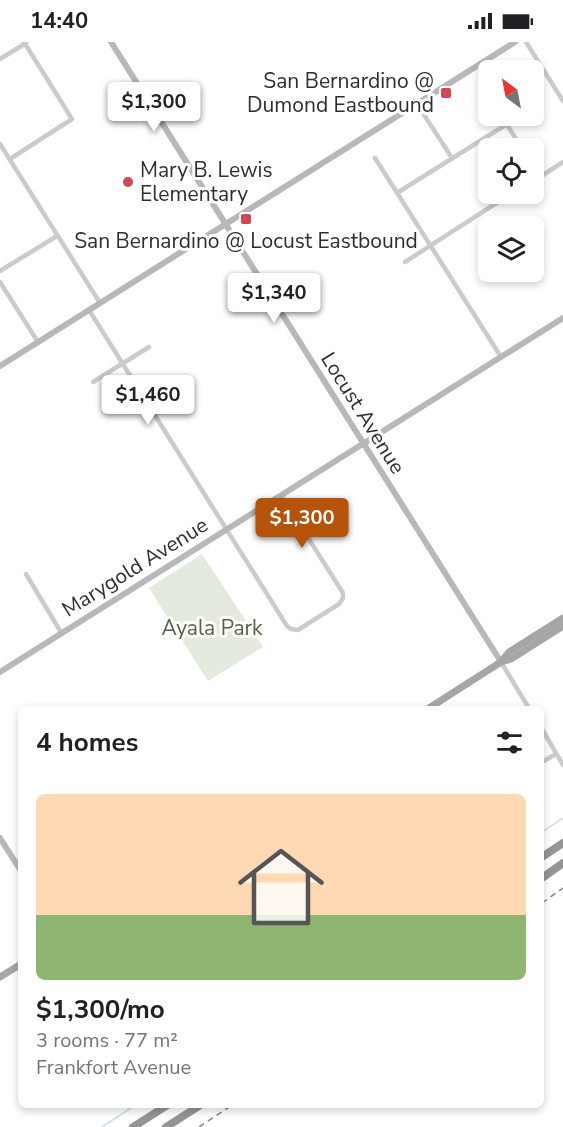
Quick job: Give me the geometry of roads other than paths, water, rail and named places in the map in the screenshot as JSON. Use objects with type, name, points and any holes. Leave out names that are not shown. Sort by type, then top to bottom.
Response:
[{"type":"highway","points":[[544,856],[563,843]]},
{"type":"highway","points":[[544,877],[563,863]]},
{"type":"highway","points":[[133,1127],[163,1108]]},
{"type":"highway","points":[[166,1127],[195,1108]]},
{"type":"main road","points":[[501,662],[509,652],[563,618]]},
{"type":"main road","points":[[429,706],[563,626]]},
{"type":"main road","points":[[0,977],[18,966]]},
{"type":"street","points":[[0,59],[25,42],[72,119],[10,159]]},
{"type":"street","name":"Locust Avenue","points":[[111,42],[528,706]]},
{"type":"street","points":[[0,366],[515,42]]},
{"type":"street","points":[[526,42],[563,101]]},
{"type":"street","points":[[417,104],[452,158]]},
{"type":"street","points":[[397,193],[504,126]]},
{"type":"street","points":[[0,144],[100,303]]},
{"type":"street","points":[[375,158],[501,357]]},
{"type":"street","points":[[544,174],[563,162]]},
{"type":"street","points":[[405,262],[495,204]]},
{"type":"street","points":[[0,271],[57,236]]},
{"type":"street","points":[[0,282],[38,342]]},
{"type":"street","points":[[89,310],[287,626],[298,630],[339,604],[343,598],[340,587],[281,495]]},
{"type":"street","name":"Marygold Avenue","points":[[0,672],[563,318]]},
{"type":"street","points":[[93,382],[149,347]]},
{"type":"street","points":[[26,574],[62,634]]},
{"type":"street","points":[[544,733],[563,765]]},
{"type":"street","points":[[544,761],[556,754]]},
{"type":"street","points":[[0,838],[18,866]]},
{"type":"waterway","points":[[544,831],[563,818]]},
{"type":"waterway","points":[[102,1127],[131,1108]]},
{"type":"railway","points":[[544,902],[563,888]]},
{"type":"railway","points":[[199,1127],[228,1108]]},
{"type":"place","name":"San Bernardino @ Dumond Eastbound","points":[[446,93]]},
{"type":"place","name":"Mary B. Lewis Elementary","points":[[128,182]]},
{"type":"place","name":"San Bernardino @ Locust Eastbound","points":[[246,219]]},
{"type":"park label","name":"Ayala Park","points":[[212,628]]}]
